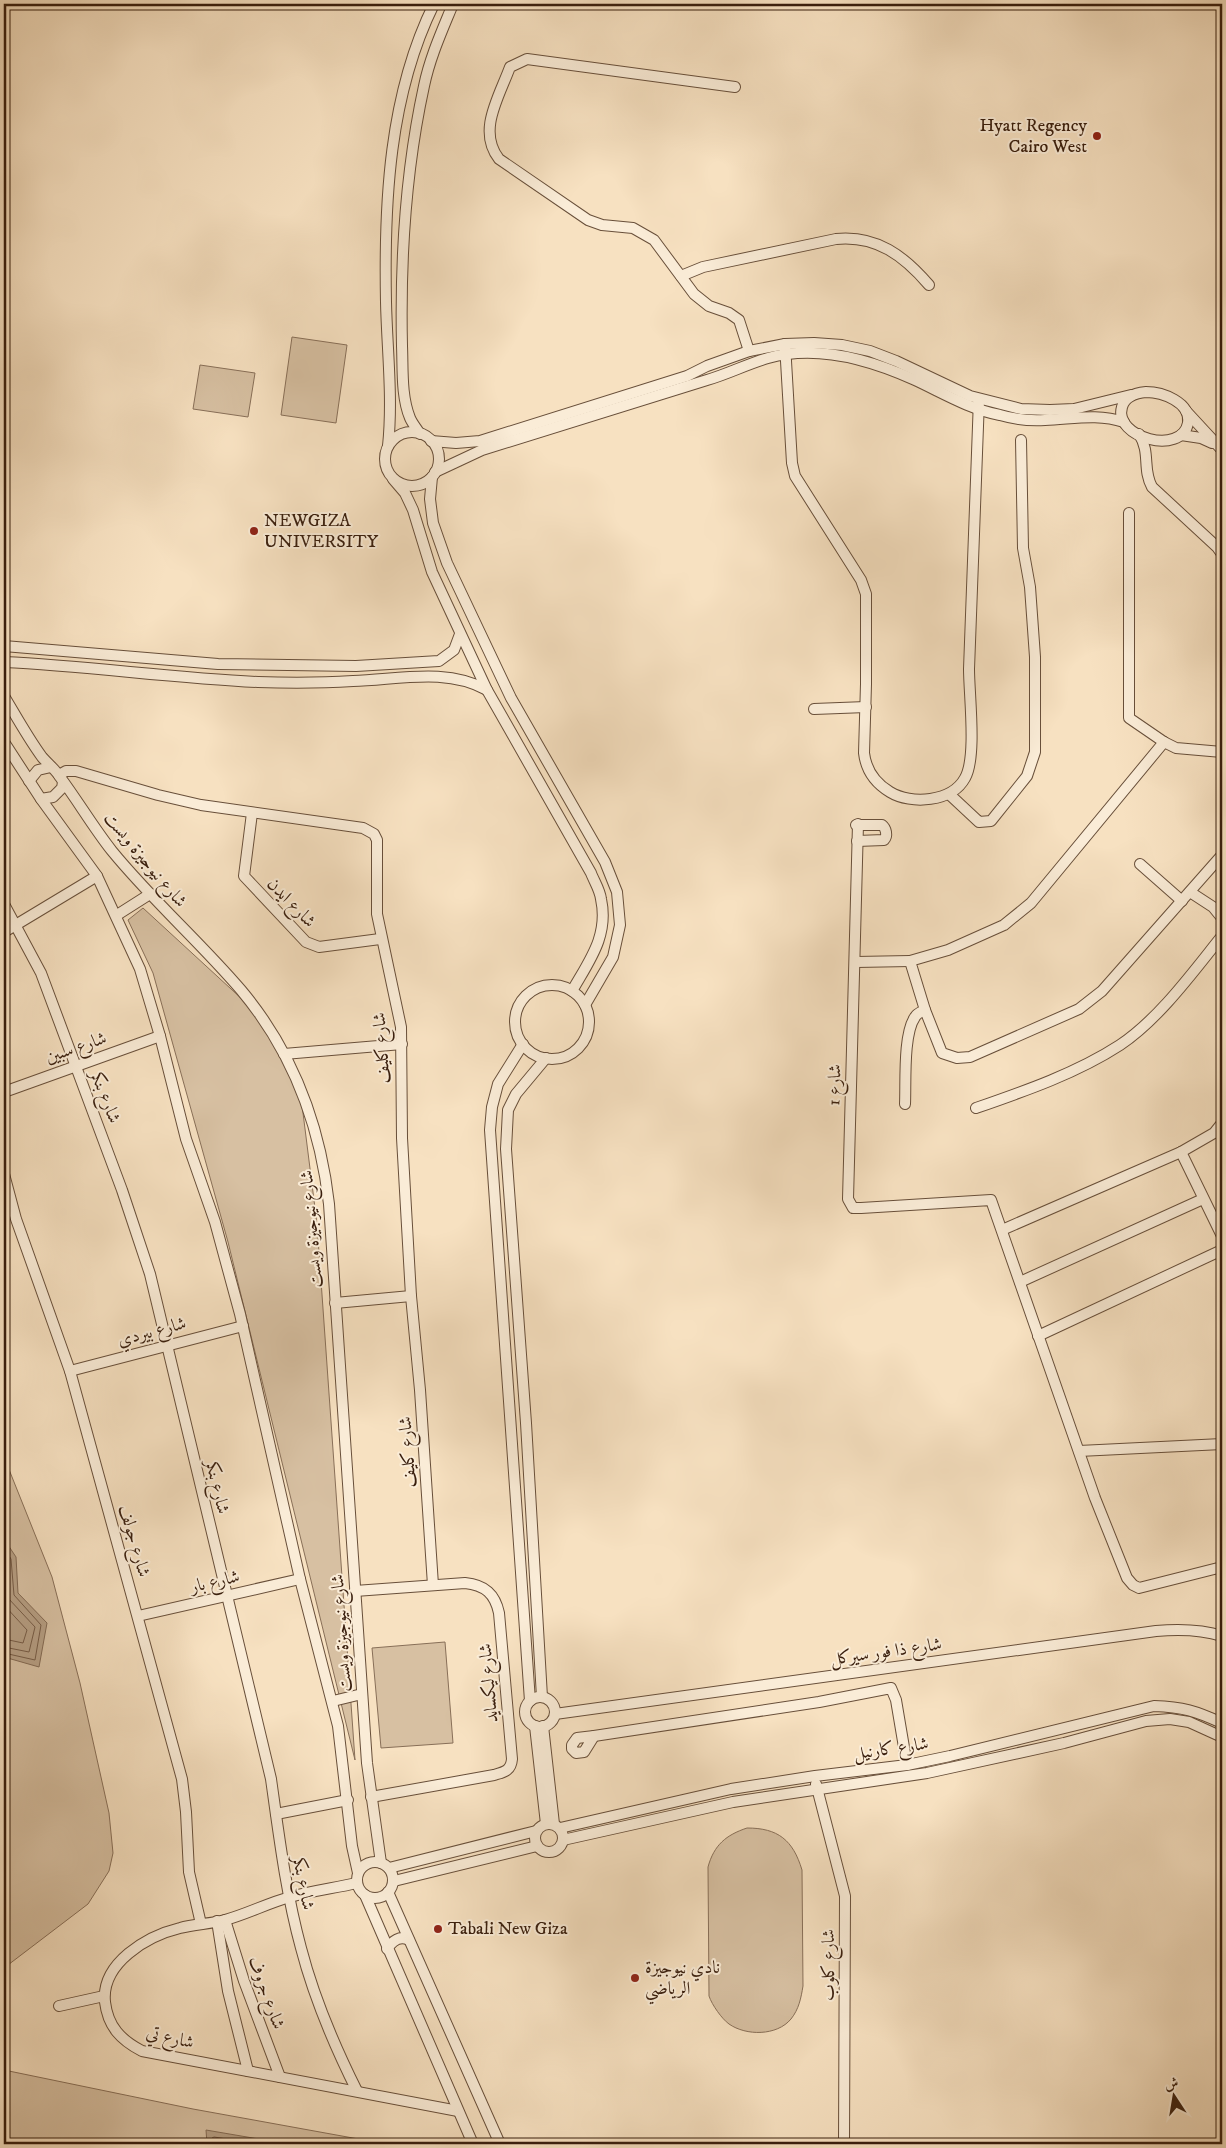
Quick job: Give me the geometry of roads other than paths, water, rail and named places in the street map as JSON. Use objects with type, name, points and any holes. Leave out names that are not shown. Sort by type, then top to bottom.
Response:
[{"type":"street","points":[[434,4],[426,20],[405,81],[394,138],[390,175],[386,244],[386,301],[391,423],[385,461],[386,469],[405,493],[413,510],[432,572],[487,690],[591,873],[601,898],[603,922],[598,946],[572,991]]},
{"type":"street","points":[[420,434],[410,419],[405,402],[402,350],[404,210],[412,145],[424,85],[430,62],[453,4]]},
{"type":"street","points":[[735,87],[527,59],[510,67],[490,119],[488,136],[493,152],[499,159],[588,220],[602,225],[633,228],[654,240],[701,301],[740,320],[749,351]]},
{"type":"street","points":[[405,81],[408,88],[415,91],[424,85]]},
{"type":"street","points":[[394,138],[407,138],[412,145]]},
{"type":"street","points":[[681,276],[703,267],[836,239],[854,238],[871,241],[896,252],[910,263],[929,284]]},
{"type":"street","points":[[393,479],[400,484],[417,486],[481,446],[578,415],[687,376],[712,364],[749,351],[785,344],[823,344],[870,351],[896,361],[979,404],[1021,409],[1074,409],[1146,392],[1161,393],[1174,400],[1186,411],[1221,449]]},
{"type":"street","points":[[785,344],[792,463],[795,476],[850,561],[861,580],[866,594],[865,763],[876,781],[883,788],[902,797],[921,799],[949,794],[958,788],[965,778],[970,758],[969,671],[979,404]]},
{"type":"street","points":[[578,415],[717,377],[770,357],[828,354],[871,362],[1021,419],[1042,420],[1092,416],[1124,422]]},
{"type":"street","points":[[712,364],[717,377]]},
{"type":"street","points":[[1131,395],[1122,405],[1121,414],[1124,422],[1138,434],[1145,446],[1147,474],[1152,487],[1217,547],[1222,554]]},
{"type":"street","points":[[1181,435],[1188,424],[1186,411]]},
{"type":"street","points":[[388,446],[402,434],[411,432],[420,434],[431,441],[481,446]]},
{"type":"street","points":[[1138,434],[1153,439],[1166,440],[1181,435],[1201,438],[1221,449]]},
{"type":"street","points":[[949,794],[979,822],[991,821],[1027,776],[1034,758],[1036,728],[1035,657],[1030,588],[1022,541],[1021,440]]},
{"type":"street","points":[[1147,460],[1166,440]]},
{"type":"street","points":[[431,441],[438,456],[430,500],[433,523],[447,563],[511,698],[604,862],[617,892],[620,925],[613,957],[585,1005]]},
{"type":"street","points":[[1130,513],[1127,714],[1131,721],[1176,748],[1222,752]]},
{"type":"street","points":[[4,646],[186,662],[264,666],[356,666],[439,661],[454,650],[460,634]]},
{"type":"street","points":[[439,661],[440,676]]},
{"type":"street","points":[[4,662],[157,676],[258,682],[354,682],[440,676],[465,680],[487,690]]},
{"type":"street","name":"شارع نيوجيزة ويست","points":[[4,696],[38,751],[61,778],[112,850],[259,1012],[284,1054],[302,1090],[312,1118],[324,1167],[329,1204],[362,1694],[371,1797],[385,1865]]},
{"type":"street","points":[[814,709],[866,707]]},
{"type":"street","name":"شارع نيوجيزة ويست","points":[[4,742],[8,758],[29,780],[97,876],[117,915],[140,969],[160,1036],[186,1139],[215,1222],[243,1326],[300,1579],[338,1726],[352,1846],[358,1878]]},
{"type":"street","points":[[856,962],[910,961],[948,950],[1004,925],[1031,903],[1164,742]]},
{"type":"street","points":[[534,773],[548,764]]},
{"type":"street","points":[[29,780],[38,770],[51,767]]},
{"type":"street","name":"شارع كليف","points":[[61,778],[66,771],[76,771],[158,795],[252,813],[363,828],[374,834],[378,846],[376,894],[380,939],[399,1018],[402,1044],[402,1138],[411,1296],[420,1390],[433,1585]]},
{"type":"street","points":[[41,798],[53,797],[62,788],[61,778]]},
{"type":"street","name":"شارع ايدن","points":[[252,813],[244,876],[306,942],[319,947],[380,939]]},
{"type":"street","name":"شارع 1","points":[[857,841],[884,840],[886,830],[882,825],[857,825],[856,962],[848,1199],[853,1208],[991,1200],[1002,1230]]},
{"type":"street","points":[[910,961],[924,1010],[942,1053],[957,1058],[970,1057],[1079,1009],[1088,1003],[1102,991],[1222,855]]},
{"type":"street","points":[[1140,864],[1182,901]]},
{"type":"street","points":[[4,932],[97,876]]},
{"type":"street","points":[[1190,892],[1213,907],[1222,918]]},
{"type":"street","points":[[117,915],[150,894]]},
{"type":"street","name":"شارع بنكر","points":[[4,904],[41,973],[136,1230],[150,1274],[271,1779],[289,1897],[312,1985],[325,2021],[356,2091]]},
{"type":"street","points":[[976,1108],[1070,1072],[1121,1045],[1169,1001],[1222,936]]},
{"type":"street","points":[[554,985],[572,991],[585,1005],[589,1022],[588,1032],[583,1042],[567,1055],[557,1058],[546,1058],[536,1055],[523,1044],[517,1034],[515,1022],[517,1010],[522,1000],[531,991],[542,986],[554,985]]},
{"type":"street","points":[[905,1104],[909,1037],[916,1015],[924,1010]]},
{"type":"street","name":"شارع سبين","points":[[4,1092],[160,1036]]},
{"type":"street","points":[[284,1054],[402,1044]]},
{"type":"street","points":[[523,1044],[498,1084],[492,1107],[490,1130],[530,1701]]},
{"type":"street","points":[[542,1697],[525,1413],[506,1150],[508,1110],[516,1094],[546,1058]]},
{"type":"street","points":[[1222,1123],[1214,1133],[1180,1152],[1002,1230],[1079,1451],[1124,1572],[1134,1585],[1139,1588],[1222,1568]]},
{"type":"street","points":[[1180,1152],[1222,1236]]},
{"type":"street","name":"شارع جولف","points":[[4,1174],[16,1219],[70,1371],[182,1779],[186,1812],[189,1872],[201,1924]]},
{"type":"street","points":[[1020,1282],[1203,1199]]},
{"type":"street","points":[[1038,1336],[1222,1250]]},
{"type":"street","points":[[335,1303],[411,1296]]},
{"type":"street","name":"شارع بيردي","points":[[70,1371],[243,1326]]},
{"type":"street","points":[[1079,1451],[1222,1444]]},
{"type":"street","name":"شارع بار","points":[[138,1616],[300,1579]]},
{"type":"street","name":"شارع ليكسايد","points":[[355,1592],[433,1585],[475,1584],[492,1594],[496,1603],[512,1765],[507,1771],[494,1775],[371,1797]]},
{"type":"street","name":"شارع ذا فور سيركل","points":[[554,1714],[1156,1631],[1196,1630],[1222,1636]]},
{"type":"street","points":[[594,1736],[819,1702],[891,1688],[896,1700],[907,1765]]},
{"type":"street","points":[[332,1701],[362,1694]]},
{"type":"street","points":[[542,1697],[546,1698],[554,1707],[554,1714],[551,1722],[539,1726],[529,1722],[525,1715],[525,1707],[530,1701],[542,1697]]},
{"type":"street","name":"شارع كارنيل","points":[[553,1825],[731,1789],[815,1776],[907,1765],[1154,1706],[1188,1709],[1222,1723]]},
{"type":"street","name":"شارع كارنيل","points":[[563,1840],[733,1802],[912,1776],[1064,1743],[1146,1721],[1170,1719],[1188,1722],[1222,1737]]},
{"type":"street","points":[[536,1831],[535,1839],[537,1846],[544,1851],[555,1851],[560,1848],[563,1834],[553,1825],[539,1726]]},
{"type":"street","points":[[983,1747],[986,1760]]},
{"type":"street","name":"شارع كلوب","points":[[815,1776],[845,1896],[844,2144]]},
{"type":"street","points":[[731,1789],[733,1802]]},
{"type":"street","points":[[276,1814],[348,1800]]},
{"type":"street","points":[[473,2144],[365,1895],[361,1892],[358,1878],[365,1865],[370,1863],[385,1865],[418,1862],[553,1825]]},
{"type":"street","points":[[365,1895],[380,1898],[388,1892],[394,1881],[537,1846]]},
{"type":"street","points":[[418,1862],[421,1874]]},
{"type":"street","points":[[385,1865],[394,1881]]},
{"type":"street","points":[[59,2006],[104,1996],[108,1979],[117,1964],[131,1952],[161,1935],[179,1928],[221,1921],[289,1897],[358,1878]]},
{"type":"street","points":[[388,1892],[500,2144]]},
{"type":"street","name":"شارع جروف","points":[[221,1921],[228,1991],[248,2071]]},
{"type":"street","name":"شارع جروف","points":[[221,1921],[280,2077]]},
{"type":"street","points":[[388,1949],[390,1944],[397,1940],[405,1938],[409,1940]]},
{"type":"street","name":"شارع تي","points":[[104,1996],[106,2014],[114,2030],[126,2043],[142,2051],[458,2111]]},
{"type":"water","points":[[4,1539],[16,1557],[18,1593],[47,1623],[39,1667],[4,1657]]},
{"type":"water","points":[[206,2130],[288,2144],[207,2144]]},
{"type":"place","name":"Hyatt Regency Cairo West","points":[[1097,136]]},
{"type":"place","name":"NEWGIZA UNIVERSITY","points":[[254,531]]},
{"type":"place","name":"Tabali New Giza","points":[[438,1929]]},
{"type":"place","name":"نادي نيوجيزة الرياضي","points":[[635,1978]]}]
